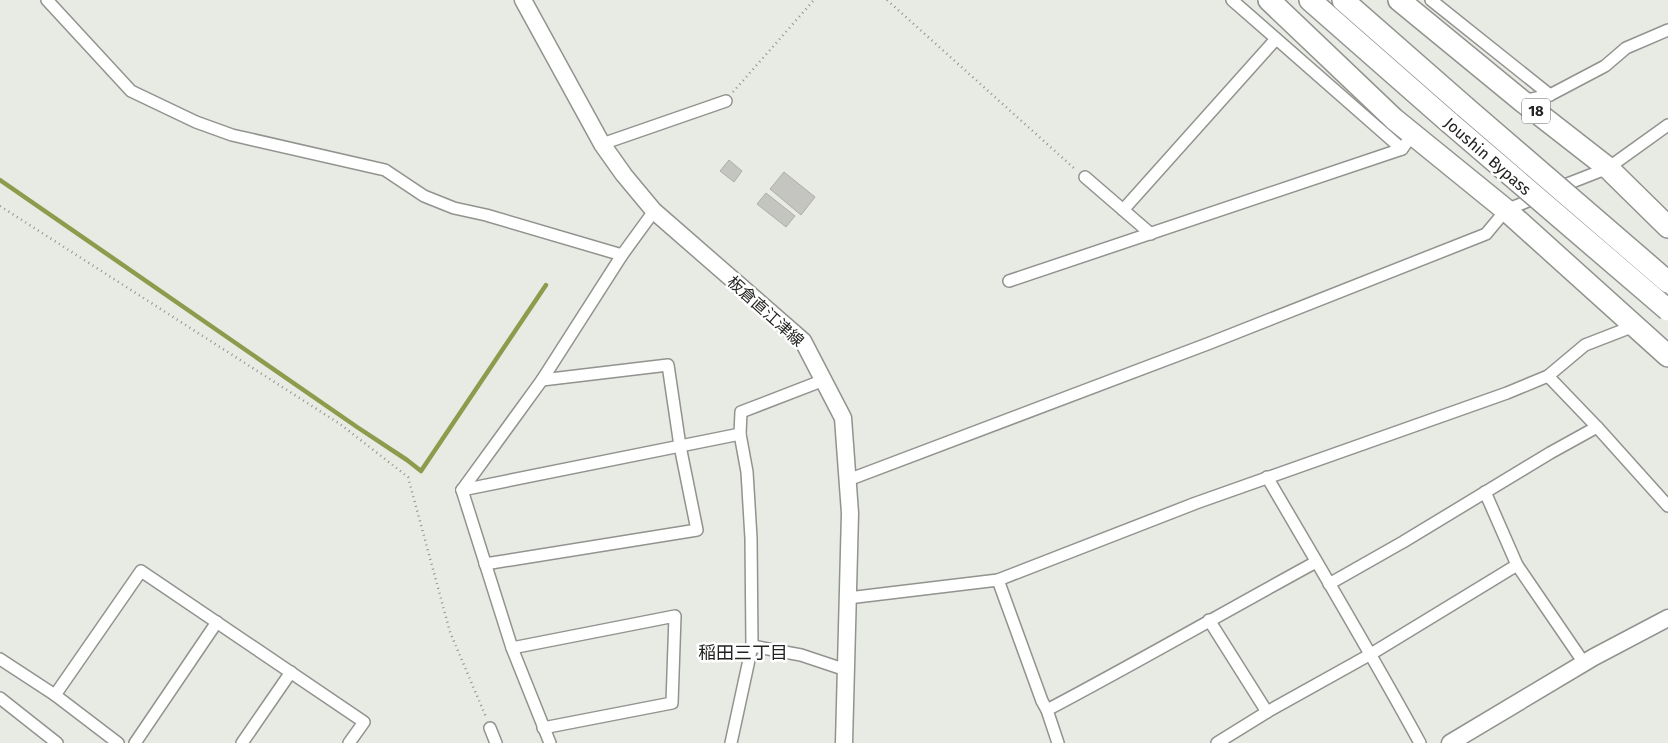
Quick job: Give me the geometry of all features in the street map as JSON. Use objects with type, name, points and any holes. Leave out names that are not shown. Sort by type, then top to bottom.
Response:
[{"type":"highway","points":[[1269,0],[1407,142],[1506,210],[1668,356]]},
{"type":"highway","name":"Joushin Bypass","points":[[1310,0],[1668,310]]},
{"type":"highway","name":"Joushin Bypass","points":[[1343,0],[1464,107],[1668,282]]},
{"type":"highway","name":"18","points":[[1399,0],[1522,101],[1608,168],[1668,227]]},
{"type":"main road","name":"板倉直江津線","points":[[523,0],[602,144],[624,175],[654,212],[803,341],[843,418],[850,513],[844,743]]},
{"type":"main road","points":[[1450,743],[1584,663],[1668,618]]},
{"type":"street","points":[[47,0],[131,91],[196,122],[232,134],[385,170],[424,196],[454,208],[486,215],[622,255]]},
{"type":"street","points":[[1232,0],[1276,38],[1407,142]]},
{"type":"street","points":[[1431,0],[1550,95]]},
{"type":"street","points":[[1522,101],[1550,95],[1605,66],[1626,48],[1668,30]]},
{"type":"street","points":[[1123,210],[1276,38]]},
{"type":"street","points":[[602,144],[726,101]]},
{"type":"street","points":[[848,480],[1210,343],[1486,234],[1506,210],[1608,168],[1668,125]]},
{"type":"street","points":[[1009,281],[1151,234],[1407,142]]},
{"type":"street","points":[[1085,177],[1151,234]]},
{"type":"street","points":[[462,490],[542,380],[622,255],[654,212]]},
{"type":"street","points":[[848,598],[998,580],[1196,503],[1507,393],[1548,376],[1585,345],[1634,326]]},
{"type":"street","points":[[485,564],[697,530],[680,446],[668,365],[542,380]]},
{"type":"street","points":[[1548,376],[1668,506]]},
{"type":"street","points":[[731,743],[752,646],[751,538],[747,472],[740,434],[741,412],[824,380]]},
{"type":"street","points":[[1329,584],[1597,427]]},
{"type":"street","points":[[462,490],[740,434]]},
{"type":"street","points":[[1267,478],[1371,654],[1420,743]]},
{"type":"street","points":[[462,490],[512,648],[550,743]]},
{"type":"street","points":[[1485,492],[1517,565],[1584,663]]},
{"type":"street","points":[[1047,710],[1316,562]]},
{"type":"street","points":[[1217,743],[1267,712],[1371,654],[1517,565]]},
{"type":"street","points":[[55,695],[141,571],[364,722],[348,743]]},
{"type":"street","points":[[998,580],[1058,743]]},
{"type":"street","points":[[512,648],[675,616],[672,703],[543,728]]},
{"type":"street","points":[[1209,620],[1267,712]]},
{"type":"street","points":[[135,743],[217,622]]},
{"type":"street","points":[[752,646],[801,655],[846,670]]},
{"type":"street","points":[[0,659],[55,695],[118,743]]},
{"type":"street","points":[[242,743],[291,672]]},
{"type":"street","points":[[0,698],[57,743]]},
{"type":"street","points":[[490,728],[496,743]]},
{"type":"path","points":[[726,101],[814,0]]},
{"type":"path","points":[[887,0],[1085,177]]},
{"type":"path","points":[[0,206],[340,424],[408,477],[450,632],[490,728]]},
{"type":"building","points":[[729,160],[742,171],[734,182],[720,171]]},
{"type":"building","points":[[784,172],[815,197],[801,215],[770,189]]},
{"type":"building","points":[[766,193],[795,216],[786,227],[757,204]]},
{"type":"waterway","points":[[0,180],[421,471],[546,285]]},
{"type":"district","name":"稲田三丁目","points":[[743,653]]}]
